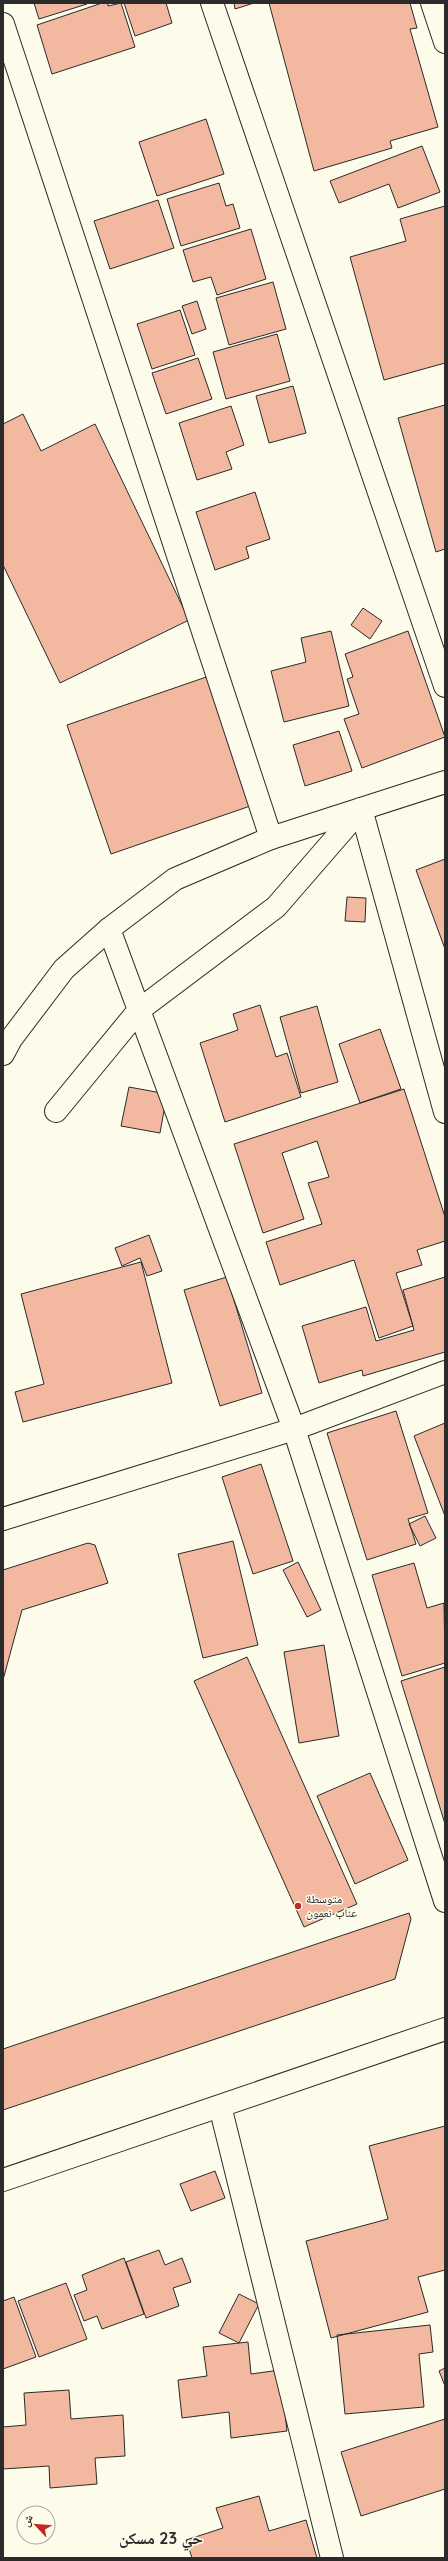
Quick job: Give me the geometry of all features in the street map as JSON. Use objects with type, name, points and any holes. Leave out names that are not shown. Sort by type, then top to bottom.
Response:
[{"type":"street","points":[[212,3],[445,686]]},
{"type":"street","points":[[432,3],[445,42]]},
{"type":"street","points":[[3,24],[271,838]]},
{"type":"street","points":[[3,1054],[11,1039],[64,969],[109,930],[175,879],[271,838],[445,782]]},
{"type":"street","points":[[56,1111],[139,1010],[276,907],[362,809]]},
{"type":"street","points":[[362,809],[445,1112]]},
{"type":"street","points":[[109,930],[294,1429],[445,1901]]},
{"type":"street","points":[[3,1519],[294,1429],[445,1372]]},
{"type":"street","points":[[3,2180],[445,2030]]},
{"type":"street","points":[[220,2106],[332,2558]]},
{"type":"building","points":[[34,3],[86,3],[87,4],[39,19]]},
{"type":"building","points":[[102,3],[108,3],[108,6],[121,3],[135,47],[52,74],[37,25]]},
{"type":"building","points":[[124,3],[166,3],[172,23],[135,36]]},
{"type":"building","points":[[234,3],[254,3],[235,9]]},
{"type":"building","points":[[269,3],[410,3],[417,28],[410,29],[438,127],[390,141],[392,148],[314,171]]},
{"type":"building","points":[[206,119],[224,174],[157,196],[139,142]]},
{"type":"building","points":[[422,146],[440,192],[398,208],[389,184],[339,203],[330,181]]},
{"type":"building","points":[[219,183],[226,206],[233,204],[240,228],[181,246],[167,199]]},
{"type":"building","points":[[158,200],[174,248],[110,269],[94,221]]},
{"type":"building","points":[[445,206],[445,363],[384,380],[350,257],[406,241],[400,219]]},
{"type":"building","points":[[251,229],[266,279],[217,295],[211,277],[193,282],[183,250]]},
{"type":"building","points":[[273,282],[286,329],[229,345],[216,298]]},
{"type":"building","points":[[197,301],[206,329],[192,334],[182,306]]},
{"type":"building","points":[[180,310],[195,355],[152,369],[137,324]]},
{"type":"building","points":[[277,334],[290,381],[226,399],[213,352]]},
{"type":"building","points":[[198,358],[212,399],[166,414],[152,373]]},
{"type":"building","points":[[293,386],[306,433],[269,443],[256,396]]},
{"type":"building","points":[[445,405],[445,549],[436,552],[398,418]]},
{"type":"building","points":[[231,406],[244,445],[226,452],[232,469],[197,480],[179,423]]},
{"type":"building","points":[[23,414],[41,451],[95,424],[189,620],[60,683],[3,565],[3,424]]},
{"type":"building","points":[[255,492],[270,539],[246,547],[249,558],[215,570],[196,512]]},
{"type":"building","points":[[363,608],[382,621],[370,639],[351,625]]},
{"type":"building","points":[[331,631],[349,706],[284,722],[271,671],[306,662],[301,638]]},
{"type":"building","points":[[408,631],[445,737],[362,768],[344,719],[359,714],[347,679],[353,677],[345,654]]},
{"type":"building","points":[[215,674],[259,803],[111,854],[67,725]]},
{"type":"building","points":[[339,731],[352,771],[305,786],[293,745]]},
{"type":"building","points":[[445,859],[445,949],[416,870]]},
{"type":"building","points":[[347,897],[366,898],[365,922],[345,921]]},
{"type":"building","points":[[260,1005],[276,1057],[287,1053],[301,1097],[225,1122],[200,1043],[238,1030],[233,1014]]},
{"type":"building","points":[[317,1006],[338,1082],[301,1093],[280,1017]]},
{"type":"building","points":[[380,1029],[401,1089],[360,1103],[339,1044]]},
{"type":"building","points":[[129,1087],[167,1094],[160,1133],[121,1126]]},
{"type":"building","points":[[404,1089],[445,1217],[445,1241],[417,1250],[422,1265],[396,1273],[413,1326],[379,1338],[354,1260],[280,1285],[266,1242],[322,1224],[308,1183],[329,1177],[317,1141],[282,1153],[304,1219],[263,1233],[234,1144]]},
{"type":"building","points":[[149,1235],[162,1271],[147,1276],[140,1258],[122,1266],[115,1248]]},
{"type":"building","points":[[141,1262],[172,1383],[23,1422],[15,1392],[44,1384],[21,1294]]},
{"type":"building","points":[[227,1277],[262,1393],[220,1406],[184,1290]]},
{"type":"building","points":[[445,1277],[445,1352],[363,1376],[362,1370],[319,1383],[302,1326],[366,1307],[376,1341],[414,1330],[403,1290]]},
{"type":"building","points":[[396,1411],[428,1513],[408,1519],[416,1544],[367,1560],[327,1433]]},
{"type":"building","points":[[445,1423],[445,1516],[414,1436]]},
{"type":"building","points":[[261,1464],[293,1561],[253,1574],[222,1477]]},
{"type":"building","points":[[425,1516],[436,1538],[420,1546],[409,1524]]},
{"type":"building","points":[[233,1541],[258,1645],[203,1658],[178,1554]]},
{"type":"building","points":[[88,1543],[95,1545],[108,1583],[22,1610],[3,1680],[3,1570]]},
{"type":"building","points":[[298,1562],[321,1610],[307,1617],[283,1570]]},
{"type":"building","points":[[414,1563],[427,1608],[444,1603],[445,1663],[402,1676],[372,1575]]},
{"type":"building","points":[[324,1645],[339,1736],[299,1743],[284,1652]]},
{"type":"building","points":[[247,1657],[357,1904],[304,1927],[194,1681]]},
{"type":"building","points":[[445,1667],[445,1824],[401,1681]]},
{"type":"building","points":[[370,1773],[408,1860],[355,1884],[317,1796]]},
{"type":"building","points":[[409,1913],[411,1919],[395,1979],[3,2110],[3,2049]]},
{"type":"building","points":[[445,2126],[445,2270],[418,2277],[428,2312],[331,2338],[306,2241],[388,2219],[369,2146]]},
{"type":"building","points":[[215,2171],[225,2198],[191,2211],[180,2184]]},
{"type":"building","points":[[159,2250],[165,2265],[182,2258],[191,2282],[173,2288],[179,2306],[146,2318],[126,2262]]},
{"type":"building","points":[[124,2258],[144,2314],[102,2329],[97,2316],[84,2321],[74,2295],[87,2290],[82,2275]]},
{"type":"building","points":[[66,2283],[87,2339],[39,2357],[18,2301]]},
{"type":"building","points":[[239,2294],[259,2304],[239,2343],[219,2333]]},
{"type":"building","points":[[14,2297],[36,2357],[3,2369],[3,2301]]},
{"type":"building","points":[[430,2325],[433,2352],[419,2354],[424,2407],[345,2414],[337,2335]]},
{"type":"building","points":[[248,2342],[251,2374],[280,2370],[287,2431],[231,2438],[229,2412],[182,2418],[178,2380],[207,2376],[203,2347]]},
{"type":"building","points":[[445,2368],[445,2386],[439,2371]]},
{"type":"building","points":[[69,2390],[71,2419],[123,2415],[125,2456],[95,2458],[97,2484],[50,2488],[49,2466],[3,2469],[3,2427],[26,2425],[24,2393]]},
{"type":"building","points":[[445,2419],[445,2489],[361,2516],[341,2452]]},
{"type":"building","points":[[259,2496],[269,2531],[306,2520],[317,2558],[192,2558],[186,2540],[223,2528],[216,2508]]},
{"type":"place","name":"متوسطة عناب نعمون","points":[[298,1906]]},
{"type":"district","name":"حي 23 مسكن","points":[[161,2538]]}]
